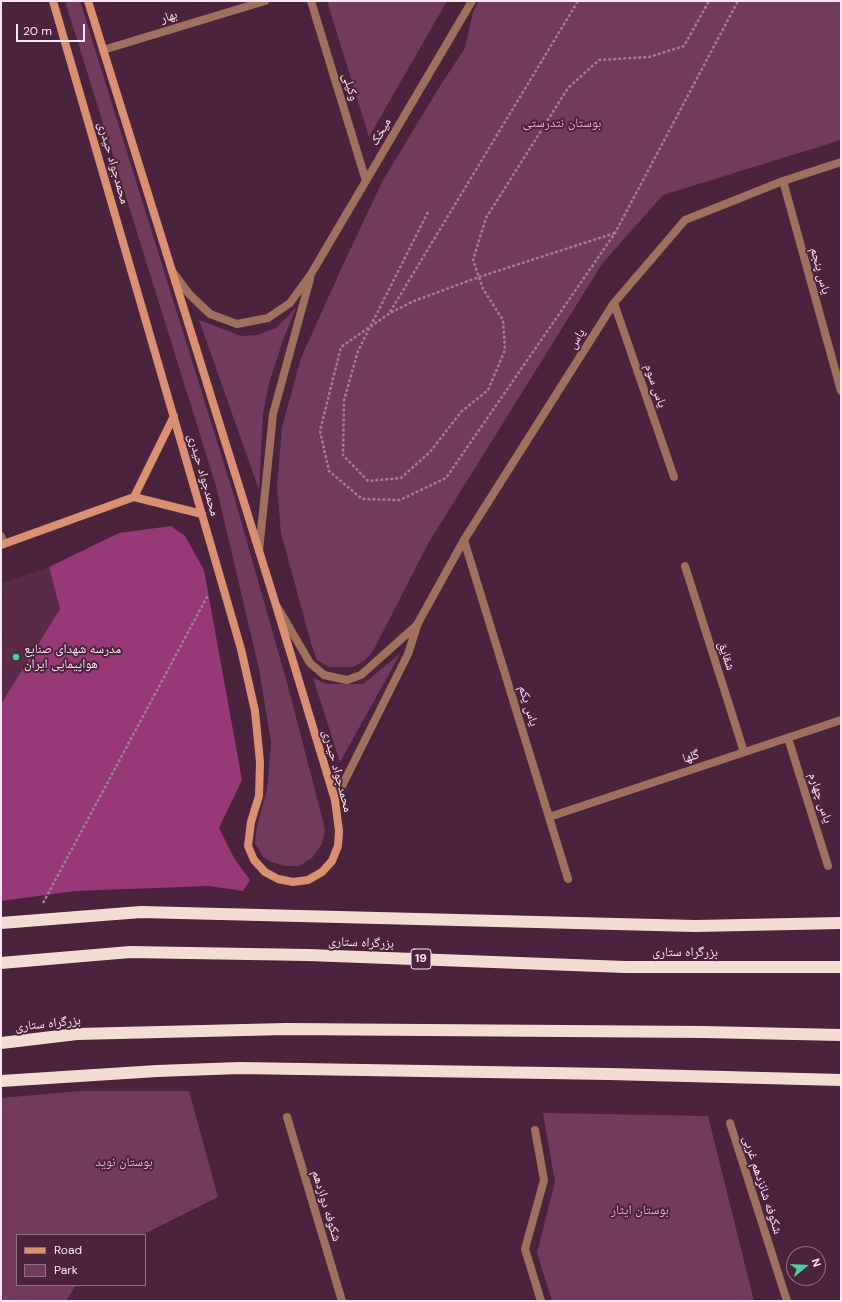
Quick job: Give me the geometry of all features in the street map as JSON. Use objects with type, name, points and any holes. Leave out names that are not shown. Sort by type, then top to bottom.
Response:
[{"type":"highway","points":[[1,923],[141,912],[695,926],[841,924]]},
{"type":"highway","name":"بزرگراه ستاری","points":[[1,962],[130,952],[316,955],[625,967],[841,967]]},
{"type":"highway","name":"بزرگراه ستاری","points":[[1,1043],[77,1034],[286,1029],[695,1032],[841,1035]]},
{"type":"highway","points":[[1,1081],[240,1068],[609,1074],[841,1080]]},
{"type":"street","name":"محمدجواد حیدری","points":[[53,1],[241,649],[255,711],[260,762],[259,796],[251,822],[248,846],[254,860],[265,872],[278,880],[293,882],[308,880],[322,872],[332,861],[338,846],[339,831],[335,800],[88,1]]},
{"type":"street","name":"بهار","points":[[103,50],[265,1]]},
{"type":"street","name":"وکیلی","points":[[311,1],[366,181]]},
{"type":"street","name":"میخک","points":[[311,274],[472,1]]},
{"type":"street","name":"یاس","points":[[418,623],[464,540],[614,303],[685,220],[783,181],[841,162]]},
{"type":"street","name":"یاس پنجم","points":[[783,181],[841,391]]},
{"type":"street","points":[[169,266],[189,294],[210,314],[238,324],[268,318],[290,303],[311,274]]},
{"type":"street","points":[[259,551],[273,414],[311,274]]},
{"type":"street","name":"یاس سوم","points":[[614,303],[674,477]]},
{"type":"street","points":[[134,497],[174,416]]},
{"type":"street","points":[[2,541],[134,497],[202,514]]},
{"type":"street","name":"یاس یکم","points":[[464,540],[568,880]]},
{"type":"street","name":"شقایق","points":[[685,566],[744,752]]},
{"type":"street","points":[[275,602],[310,663],[324,675],[347,680],[361,675],[418,623]]},
{"type":"street","points":[[335,800],[408,654],[418,623]]},
{"type":"street","name":"گلها","points":[[549,817],[841,720]]},
{"type":"street","name":"یاس چهارم","points":[[788,738],[828,866]]},
{"type":"street","name":"شکوفه دوازدهم","points":[[287,1117],[342,1301]]},
{"type":"street","name":"شکوفه شانزدهم غربی","points":[[730,1123],[787,1301]]},
{"type":"street","points":[[535,1130],[544,1180],[525,1249],[541,1301]]},
{"type":"path","points":[[390,313],[578,1]]},
{"type":"path","points":[[428,212],[358,351],[344,400],[342,455],[368,480],[401,478],[430,452],[461,412],[488,390],[505,350],[503,320],[483,289],[473,260],[486,218],[568,88],[599,60],[649,58],[684,46],[708,1]]},
{"type":"path","points":[[615,233],[479,277],[414,301],[390,313],[341,347],[320,431],[329,471],[362,499],[400,500],[446,478],[615,233],[738,1]]},
{"type":"path","points":[[34,920],[220,574]]},
{"type":"shaded area","points":[[171,526],[185,536],[204,570],[242,780],[219,828],[234,858],[250,880],[243,891],[209,886],[75,891],[1,901],[1,704],[60,609],[49,567],[119,533]]},
{"type":"shaded area","name":"مدرسه شهدای صنایع هواپیمایی ایران","points":[[49,567],[60,609],[1,704],[1,583]]},
{"type":"green space","points":[[65,1],[80,1],[234,496],[289,690],[325,829],[322,844],[312,858],[299,866],[285,866],[272,862],[263,857],[255,843],[257,826],[267,790],[271,742],[259,669],[216,486]]},
{"type":"green space","points":[[327,1],[447,1],[369,137]]},
{"type":"green space","name":"بوستان نتدرستی","points":[[479,1],[841,1],[841,140],[663,195],[602,264],[429,542],[373,651],[364,661],[353,667],[329,667],[317,660],[281,533],[277,486],[282,427],[301,358],[342,267],[382,182],[440,86],[465,48],[473,12]]},
{"type":"green space","points":[[296,308],[283,340],[269,383],[263,413],[259,490],[199,320],[241,336],[257,335],[276,328]]},
{"type":"green space","points":[[400,654],[340,762],[313,678],[327,684],[363,684]]},
{"type":"green space","name":"بوستان نوید","points":[[81,1091],[189,1091],[218,1197],[144,1234],[16,1234],[16,1286],[75,1286],[66,1301],[1,1301],[1,1098]]},
{"type":"green space","name":"بوستان ایثار","points":[[543,1113],[708,1116],[754,1301],[552,1301],[537,1253],[555,1182]]},
{"type":"place","name":"مدرسه شهدای صنایع هواپیمایی ایران","points":[[16,657]]}]
